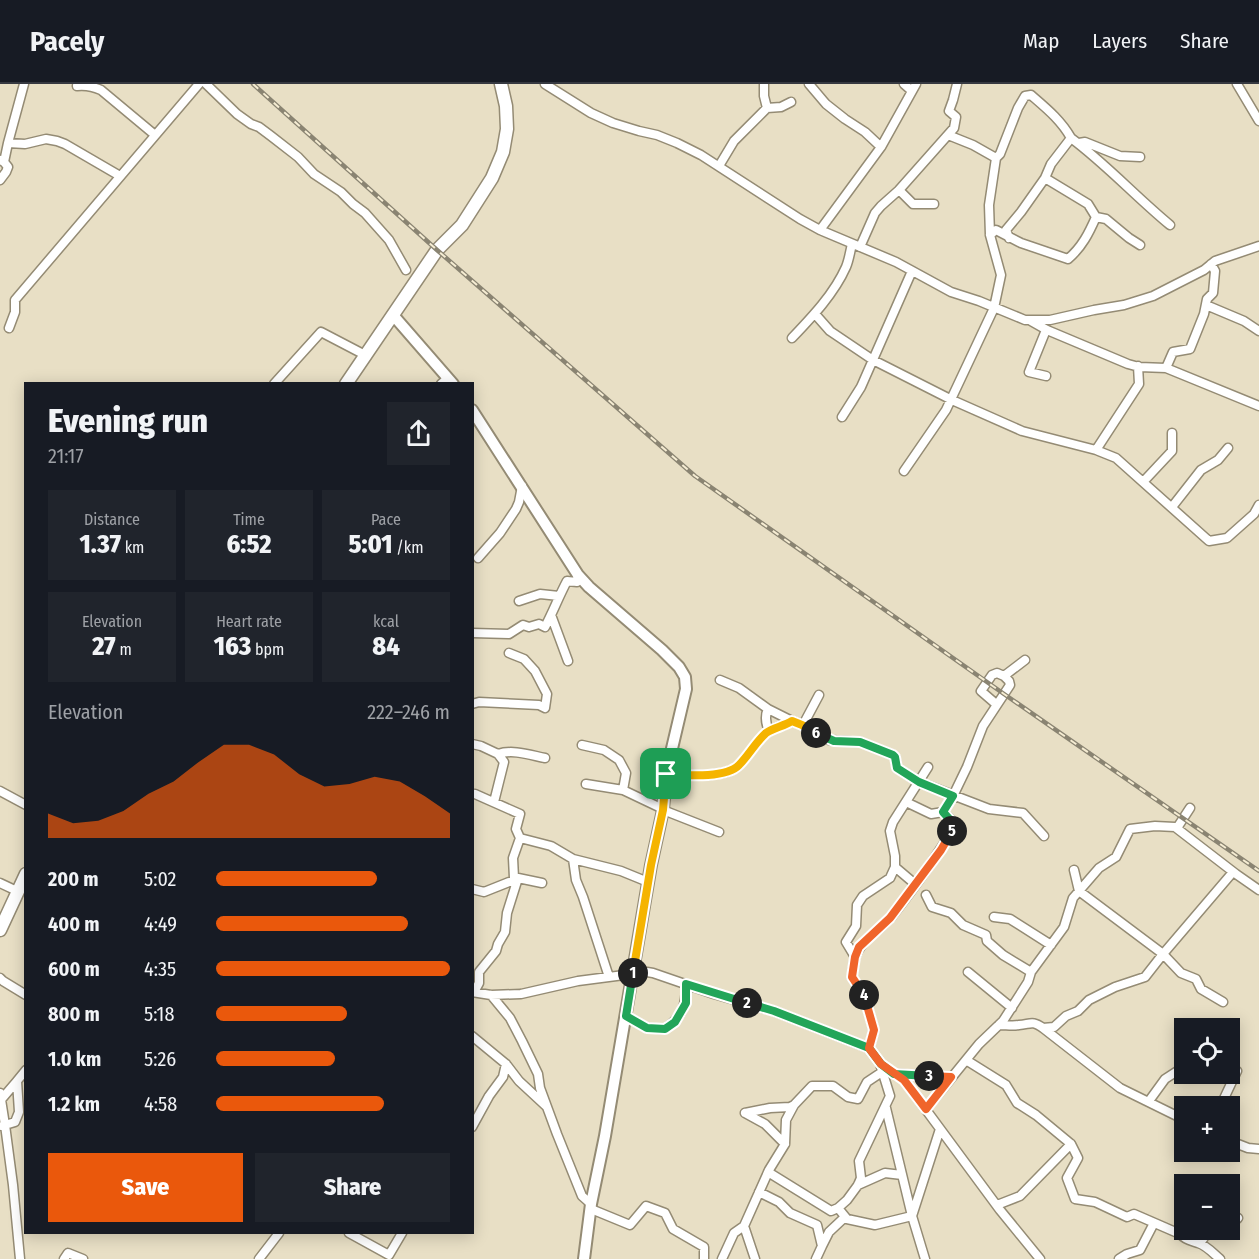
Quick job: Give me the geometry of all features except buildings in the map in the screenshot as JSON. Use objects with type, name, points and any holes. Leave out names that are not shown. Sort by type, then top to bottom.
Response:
[{"type":"main road","points":[[347,382],[437,250],[462,225],[492,178],[503,152],[507,129],[506,106],[501,84]]},
{"type":"main road","points":[[0,930],[24,878]]},
{"type":"street","points":[[0,180],[8,167],[2,161],[24,84]]},
{"type":"street","points":[[9,328],[15,312],[15,300],[199,84]]},
{"type":"street","points":[[206,84],[237,114],[280,143],[314,174],[341,192],[365,213],[389,240],[406,270]]},
{"type":"street","points":[[545,84],[613,123],[639,132],[657,135],[701,155],[820,230],[896,262],[951,292],[1025,320],[1050,320],[1124,305],[1153,296],[1204,270],[1215,261],[1259,246]]},
{"type":"street","points":[[764,84],[764,96],[768,108]]},
{"type":"street","points":[[809,84],[826,104],[865,132],[881,147]]},
{"type":"street","points":[[820,230],[881,147],[914,88],[904,84]]},
{"type":"street","points":[[792,338],[815,314],[846,267],[875,213],[899,190],[954,128],[956,117],[949,111],[957,84]]},
{"type":"street","points":[[1237,84],[1259,121]]},
{"type":"street","points":[[77,86],[85,85],[101,90],[155,135]]},
{"type":"street","points":[[904,471],[946,410],[994,308],[1000,275],[990,235],[989,205],[996,158],[1000,154],[1025,96],[1031,95],[1046,108],[1074,140],[1170,225]]},
{"type":"street","points":[[719,166],[734,141],[768,108],[781,107],[791,102]]},
{"type":"street","points":[[948,135],[996,158]]},
{"type":"street","points":[[8,143],[25,144],[46,139],[57,141],[120,176]]},
{"type":"street","points":[[1074,140],[1120,156],[1140,157]]},
{"type":"street","points":[[1009,238],[1006,230],[1045,178],[1051,164],[1074,140]]},
{"type":"street","points":[[1045,178],[1088,204],[1096,217],[1106,219],[1140,245]]},
{"type":"street","points":[[899,190],[913,204],[934,204]]},
{"type":"street","points":[[990,235],[996,230],[1009,238],[1068,259],[1087,237],[1096,217]]},
{"type":"street","points":[[1166,368],[1173,352],[1190,349],[1204,314],[1207,299],[1213,293],[1215,271],[1211,264]]},
{"type":"street","points":[[842,417],[861,387],[912,271]]},
{"type":"street","points":[[1206,305],[1244,321],[1259,331]]},
{"type":"street","points":[[815,314],[830,331],[873,360],[950,400],[1022,431],[1096,450],[1116,458],[1209,541],[1227,538],[1254,514],[1259,506]]},
{"type":"street","points":[[393,315],[448,382]]},
{"type":"street","points":[[1030,321],[1046,330],[1128,364],[1166,368],[1259,406]]},
{"type":"street","points":[[1046,330],[1029,372],[1046,376]]},
{"type":"street","points":[[276,382],[321,332],[366,356]]},
{"type":"street","points":[[1096,450],[1139,384],[1138,366]]},
{"type":"street","points":[[474,413],[578,574],[589,587],[679,667],[685,677],[687,688],[666,774],[663,810],[648,882],[605,1137],[591,1206],[584,1259]]},
{"type":"street","points":[[1143,482],[1172,451],[1172,433]]},
{"type":"street","points":[[1172,507],[1201,470],[1218,460],[1228,448]]},
{"type":"street","points":[[478,558],[500,533],[516,509],[522,485]]},
{"type":"street","points":[[474,633],[509,634],[523,626],[539,624],[544,627],[567,582],[577,582],[578,574]]},
{"type":"street","points":[[519,601],[540,594],[559,596]]},
{"type":"street","points":[[551,615],[568,660]]},
{"type":"street","points":[[474,703],[539,705],[545,708],[548,694],[536,671],[524,660],[509,653]]},
{"type":"street","points":[[1004,676],[1025,660]]},
{"type":"street","points":[[906,802],[931,814],[943,812],[967,767],[983,726],[1010,685],[1004,676],[997,674],[992,675],[981,691],[996,704]]},
{"type":"street","points":[[720,680],[739,688],[768,710],[829,740],[860,742],[893,755],[897,768],[919,782],[989,809],[1023,813],[1044,836]]},
{"type":"street","points":[[802,725],[819,695]]},
{"type":"street","points":[[768,710],[766,724],[769,731]]},
{"type":"street","points":[[666,774],[709,776],[738,768],[756,742],[769,731],[783,727],[792,721]]},
{"type":"street","points":[[474,744],[498,754],[504,762],[494,802]]},
{"type":"street","points":[[582,746],[604,750],[619,760],[626,773],[623,790]]},
{"type":"street","points":[[498,754],[519,753],[545,758]]},
{"type":"street","points":[[855,957],[846,942],[856,926],[857,905],[863,896],[890,878],[895,867],[890,831],[893,822],[928,767]]},
{"type":"street","points":[[586,784],[623,790],[663,810],[719,832]]},
{"type":"street","points":[[0,791],[24,804]]},
{"type":"street","points":[[475,794],[520,814],[516,829],[520,838],[513,858],[514,878],[517,880]]},
{"type":"street","points":[[1177,828],[1190,808]]},
{"type":"street","points":[[869,1048],[874,1030],[864,994],[852,977],[855,957],[859,947],[890,918],[941,850],[954,827],[943,812]]},
{"type":"street","points":[[926,1109],[979,1044],[1003,1021],[1028,982],[1031,972],[1064,927],[1073,898],[1100,868],[1116,857],[1130,829],[1155,826],[1175,827],[1259,890]]},
{"type":"street","points":[[520,838],[551,846],[573,859],[621,871],[648,882]]},
{"type":"street","points":[[573,859],[576,880],[609,977]]},
{"type":"street","points":[[895,867],[915,884]]},
{"type":"street","points":[[1074,870],[1079,891],[1163,954],[1181,973],[1196,979],[1201,989],[1223,1002]]},
{"type":"street","points":[[1043,1028],[1054,1027],[1066,1016],[1078,1011],[1089,1000],[1115,987],[1145,977],[1233,872]]},
{"type":"street","points":[[474,990],[478,984],[476,973],[496,951],[505,932],[507,913],[517,880]]},
{"type":"street","points":[[474,890],[484,892],[517,880],[542,883]]},
{"type":"street","points":[[0,883],[17,891]]},
{"type":"street","points":[[926,895],[932,907],[951,913],[963,925],[986,935],[987,941],[1004,955],[1031,972]]},
{"type":"street","points":[[994,916],[1010,919],[1051,945]]},
{"type":"street","points":[[968,972],[1012,1008]]},
{"type":"street","points":[[474,992],[521,994],[578,981],[653,973],[774,1011],[869,1048],[881,1068],[890,1096],[859,1161],[861,1178],[847,1200],[831,1211],[768,1172]]},
{"type":"street","points":[[0,978],[24,994]]},
{"type":"street","points":[[626,1016],[647,1028],[665,1029],[675,1022],[686,1003],[686,984]]},
{"type":"street","points":[[491,994],[510,1018],[538,1074],[540,1088],[556,1134],[582,1196],[591,1206],[630,1225],[646,1206],[665,1213],[673,1229],[704,1247],[704,1259]]},
{"type":"street","points":[[999,1025],[1036,1023],[1120,1088],[1174,1114]]},
{"type":"street","points":[[474,1038],[506,1064],[519,1081],[546,1106]]},
{"type":"street","points":[[966,1060],[1006,1085],[1017,1103],[1036,1115],[1071,1144],[1078,1158],[1067,1178],[1075,1199],[1095,1202],[1127,1217],[1134,1214],[1180,1234],[1185,1239],[1200,1243],[1220,1259]]},
{"type":"street","points":[[474,1123],[503,1077],[506,1064]]},
{"type":"street","points":[[881,1068],[904,1080],[1040,1259]]},
{"type":"street","points":[[722,1259],[734,1233],[744,1226],[768,1172],[785,1144],[786,1120],[794,1105],[812,1086],[833,1086],[848,1097],[858,1099],[867,1082],[881,1068]]},
{"type":"street","points":[[20,1259],[13,1185],[0,1098],[24,1072]]},
{"type":"street","points":[[1149,1101],[1165,1079],[1174,1073]]},
{"type":"street","points":[[894,1074],[951,1077]]},
{"type":"street","points":[[3,1126],[15,1122],[19,1112],[17,1081]]},
{"type":"street","points":[[785,1144],[765,1124],[745,1113],[794,1105]]},
{"type":"street","points":[[886,1108],[912,1215],[926,1259]]},
{"type":"street","points":[[912,1215],[940,1129]]},
{"type":"street","points":[[997,1205],[1020,1196],[1071,1144]]},
{"type":"street","points":[[1240,1145],[1259,1149]]},
{"type":"street","points":[[858,1185],[885,1173],[902,1175]]},
{"type":"street","points":[[759,1192],[779,1202],[790,1213],[817,1225],[822,1246]]},
{"type":"street","points":[[838,1208],[847,1219],[875,1226],[912,1215]]},
{"type":"street","points":[[816,1259],[829,1233],[845,1217]]},
{"type":"street","points":[[1119,1259],[1140,1250],[1154,1223]]},
{"type":"street","points":[[744,1226],[755,1259]]},
{"type":"street","points":[[259,1259],[278,1234]]},
{"type":"street","points":[[351,1234],[388,1255],[401,1234]]},
{"type":"street","points":[[64,1259],[68,1253],[84,1259]]},
{"type":"railway","points":[[253,84],[437,250],[695,476],[1259,871]]},
{"type":"route","points":[[666,774],[663,810],[651,865],[626,1016],[647,1028],[665,1029],[675,1022],[686,1003],[686,984],[774,1011],[869,1048],[881,1064],[894,1074],[951,1077],[926,1109],[904,1080],[894,1074],[881,1064],[869,1048],[874,1030],[864,994],[852,977],[859,947],[890,918],[941,850],[954,827],[943,812],[953,796],[919,782],[897,768],[893,755],[860,742],[829,740],[792,721],[783,727],[769,731],[756,742],[738,768],[709,776],[666,774]]}]
